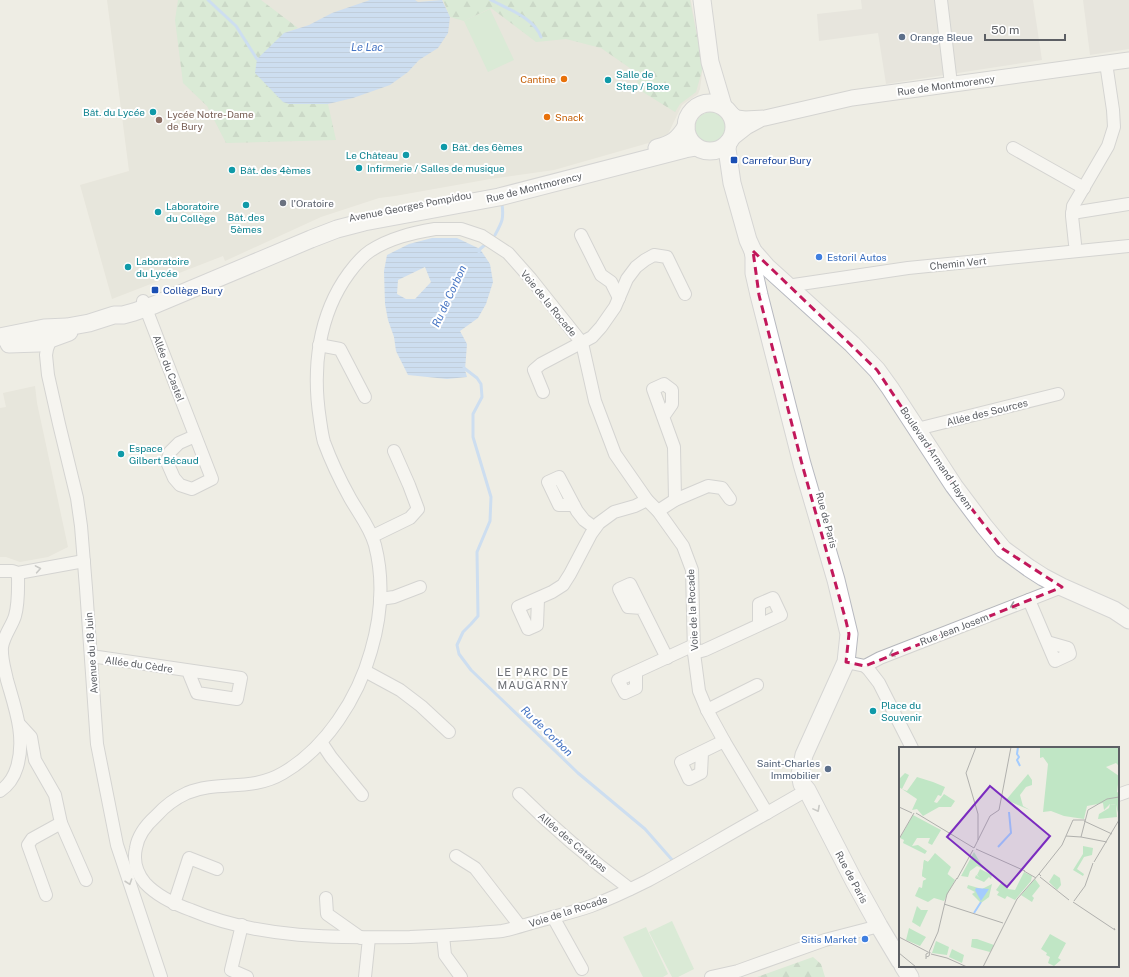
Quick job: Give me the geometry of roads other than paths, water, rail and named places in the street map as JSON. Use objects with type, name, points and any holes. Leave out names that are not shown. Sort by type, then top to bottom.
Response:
[{"type":"main road","points":[[702,0],[710,62],[708,90],[700,105],[690,114],[686,127],[689,138],[701,149],[718,150],[730,140],[734,131],[734,124],[727,110],[710,62]]},
{"type":"main road","points":[[700,105],[711,103],[717,104],[727,110]]},
{"type":"main road","name":"Avenue Georges Pompidou","points":[[144,304],[334,222],[367,212],[513,187],[667,146],[679,137],[686,127]]},
{"type":"main road","name":"Rue de Paris","points":[[730,140],[727,149],[732,183],[748,240],[753,251],[754,273],[802,464],[836,580],[849,634],[854,664]]},
{"type":"main road","name":"Rue de Montmorency","points":[[324,234],[375,219],[499,197],[685,149],[701,149]]},
{"type":"main road","name":"Rue de Paris","points":[[701,149],[721,165],[732,183]]},
{"type":"main road","name":"Avenue Georges Pompidou","points":[[0,345],[39,335],[77,329],[89,323],[114,315],[125,308],[144,304],[324,234]]},
{"type":"main road","name":"Rue de Paris","points":[[753,251],[767,267],[763,274],[762,284],[854,619],[856,644],[854,664],[804,755],[800,774],[802,784],[807,790],[879,926],[899,958]]},
{"type":"main road","name":"Boulevard Armand Hayem","points":[[767,267],[865,356],[877,370],[954,486],[1003,549],[1029,568],[1062,587],[1122,609],[1129,620]]},
{"type":"main road","name":"Avenue Georges Pompidou","points":[[0,337],[39,335]]},
{"type":"main road","name":"Rue de Paris","points":[[904,967],[910,977]]},
{"type":"street","points":[[940,0],[951,84]]},
{"type":"street","name":"Rue de Montmorency","points":[[727,110],[737,118],[765,118],[852,98],[1129,60]]},
{"type":"street","points":[[1075,244],[1072,213],[1073,206],[1108,146],[1114,127],[1106,63]]},
{"type":"street","name":"Rue de Montmorency","points":[[730,140],[746,127],[765,118]]},
{"type":"street","points":[[1012,148],[1084,188]]},
{"type":"street","points":[[1072,213],[1129,204]]},
{"type":"street","name":"Voie de la Rocade","points":[[461,229],[482,236],[508,253],[531,279],[582,344],[595,401],[615,454],[647,500],[658,511],[683,546],[692,570],[694,649],[699,691],[707,710],[724,741],[767,813],[630,889],[593,905],[504,931],[443,936],[365,938],[316,937],[272,932],[217,920],[197,913],[174,904],[157,894],[146,884],[137,870],[134,862],[134,854],[138,839],[146,826],[158,814],[184,794],[200,789],[262,783],[282,774],[304,758],[321,742],[342,714],[359,686],[365,672],[372,650],[377,626],[381,577],[373,536],[336,471],[323,439],[317,400],[319,345],[325,317],[340,285],[359,260],[371,250],[405,235],[428,230],[461,229]]},
{"type":"street","points":[[581,235],[601,275],[612,282],[619,298]]},
{"type":"street","name":"Chemin Vert","points":[[787,286],[908,268],[1129,246]]},
{"type":"street","points":[[543,392],[534,370],[541,364],[582,344],[592,337],[615,307],[627,279],[636,267],[645,260],[654,255],[668,258],[685,294]]},
{"type":"street","name":"Allée du Castel","points":[[144,304],[195,436]]},
{"type":"street","points":[[39,335],[38,353],[48,375]]},
{"type":"street","name":"Avenue du 18 Juin","points":[[39,335],[47,349],[46,355],[48,375],[77,498],[84,561],[97,744],[117,845],[161,977]]},
{"type":"street","points":[[319,345],[340,349],[365,397]]},
{"type":"street","name":"Allée des Sources","points":[[916,429],[1058,394]]},
{"type":"street","points":[[663,417],[674,447],[675,500]]},
{"type":"street","points":[[373,536],[410,518],[418,509],[394,451]]},
{"type":"street","points":[[658,511],[675,500],[708,486],[722,488],[730,499]]},
{"type":"street","points":[[538,599],[563,585],[599,523],[614,512],[635,506],[647,500]]},
{"type":"street","points":[[574,505],[576,511],[584,520],[595,528]]},
{"type":"street","points":[[0,571],[12,571],[18,573],[84,561]]},
{"type":"street","points":[[0,791],[14,777],[20,759],[20,725],[4,666],[2,646],[4,631],[15,616],[18,596],[18,573]]},
{"type":"street","name":"Rue Jean Josem","points":[[854,664],[880,658],[1062,587]]},
{"type":"street","points":[[380,599],[394,597],[420,588]]},
{"type":"street","points":[[1029,600],[1047,642]]},
{"type":"street","points":[[642,608],[667,658]]},
{"type":"street","points":[[636,672],[667,658],[694,649],[705,650],[759,626]]},
{"type":"street","name":"Allée du Cèdre","points":[[91,656],[188,671]]},
{"type":"street","points":[[854,664],[869,670],[879,683],[911,747]]},
{"type":"street","points":[[365,672],[400,690],[421,706],[449,732]]},
{"type":"street","points":[[707,710],[757,685]]},
{"type":"street","points":[[20,725],[31,737],[35,760],[55,795],[61,823],[86,880]]},
{"type":"street","points":[[702,753],[724,741]]},
{"type":"street","points":[[321,742],[331,757],[362,795]]},
{"type":"street","points":[[20,759],[35,760]]},
{"type":"street","points":[[767,813],[807,790]]},
{"type":"street","points":[[1119,795],[1129,791]]},
{"type":"street","name":"Allée des Catalpas","points":[[519,794],[562,834],[630,889]]},
{"type":"street","points":[[46,895],[28,845],[32,839],[61,823]]},
{"type":"street","points":[[456,856],[475,868],[520,926]]},
{"type":"street","points":[[174,904],[190,858],[217,869]]},
{"type":"street","points":[[326,898],[327,914],[365,938],[365,977]]},
{"type":"street","points":[[553,917],[582,969]]},
{"type":"street","points":[[242,926],[231,970],[247,977]]},
{"type":"street","points":[[711,977],[738,970],[825,940],[879,926]]},
{"type":"street","points":[[443,936],[445,955],[461,977]]},
{"type":"water","name":"Le Lac","points":[[370,0],[415,0],[418,2],[442,0],[450,17],[448,33],[438,48],[419,60],[408,72],[390,85],[353,98],[328,104],[289,104],[283,102],[255,73],[257,59],[284,33],[309,25],[332,13]]},
{"type":"water","points":[[432,238],[457,238],[480,249],[490,264],[493,282],[486,304],[478,318],[460,331],[467,344],[465,370],[467,377],[447,379],[408,375],[396,351],[394,337],[388,320],[385,304],[384,271],[387,255],[409,244]],"holes":[[[425,267],[431,282],[415,299],[406,299],[397,294],[398,280]]]},
{"type":"waterway","name":"Ru de Corbon","points":[[208,0],[236,26],[259,60]]},
{"type":"waterway","name":"Ru de Corbon","points":[[491,0],[527,19],[538,30],[541,37]]},
{"type":"waterway","name":"Ru de Corbon","points":[[495,235],[502,220],[502,204]]},
{"type":"waterway","name":"Ru de Corbon","points":[[479,252],[480,249],[486,244]]},
{"type":"waterway","name":"Ru de Corbon","points":[[464,368],[477,378],[481,384],[482,397],[473,414],[473,437],[491,497],[490,521],[477,552],[478,616],[463,632],[457,645],[459,654],[471,670],[578,773],[645,829],[674,862]]},
{"type":"place","name":"Orange Bleue","points":[[902,37]]},
{"type":"place","name":"Cantine","points":[[564,79]]},
{"type":"place","name":"Salle de Step / Boxe","points":[[608,80]]},
{"type":"place","name":"Bât. du Lycée","points":[[153,112]]},
{"type":"place","name":"Snack","points":[[547,117]]},
{"type":"place","name":"Lycée Notre-Dame de Bury","points":[[159,120]]},
{"type":"place","name":"Bât. des 6èmes","points":[[444,147]]},
{"type":"place","name":"Le Château","points":[[406,155]]},
{"type":"place","name":"Carrefour Bury","points":[[734,160]]},
{"type":"place","name":"Infirmerie / Salles de musique","points":[[359,168]]},
{"type":"place","name":"Bât. des 4èmes","points":[[232,170]]},
{"type":"place","name":"l'Oratoire","points":[[283,203]]},
{"type":"place","name":"Bât. des 5èmes","points":[[246,205]]},
{"type":"place","name":"Laboratoire du Collège","points":[[158,212]]},
{"type":"place","name":"Estoril Autos","points":[[819,257]]},
{"type":"place","name":"Laboratoire du Lycée","points":[[128,267]]},
{"type":"place","name":"Collège Bury","points":[[155,290]]},
{"type":"place","name":"Espace Gilbert Bécaud","points":[[121,454]]},
{"type":"place","name":"Place du Souvenir","points":[[873,711]]},
{"type":"place","name":"Saint-Charles Immobilier","points":[[828,769]]},
{"type":"place","name":"Sitis Market","points":[[865,939]]},
{"type":"district","name":"LE PARC DE MAUGARNY","points":[[533,678]]}]
